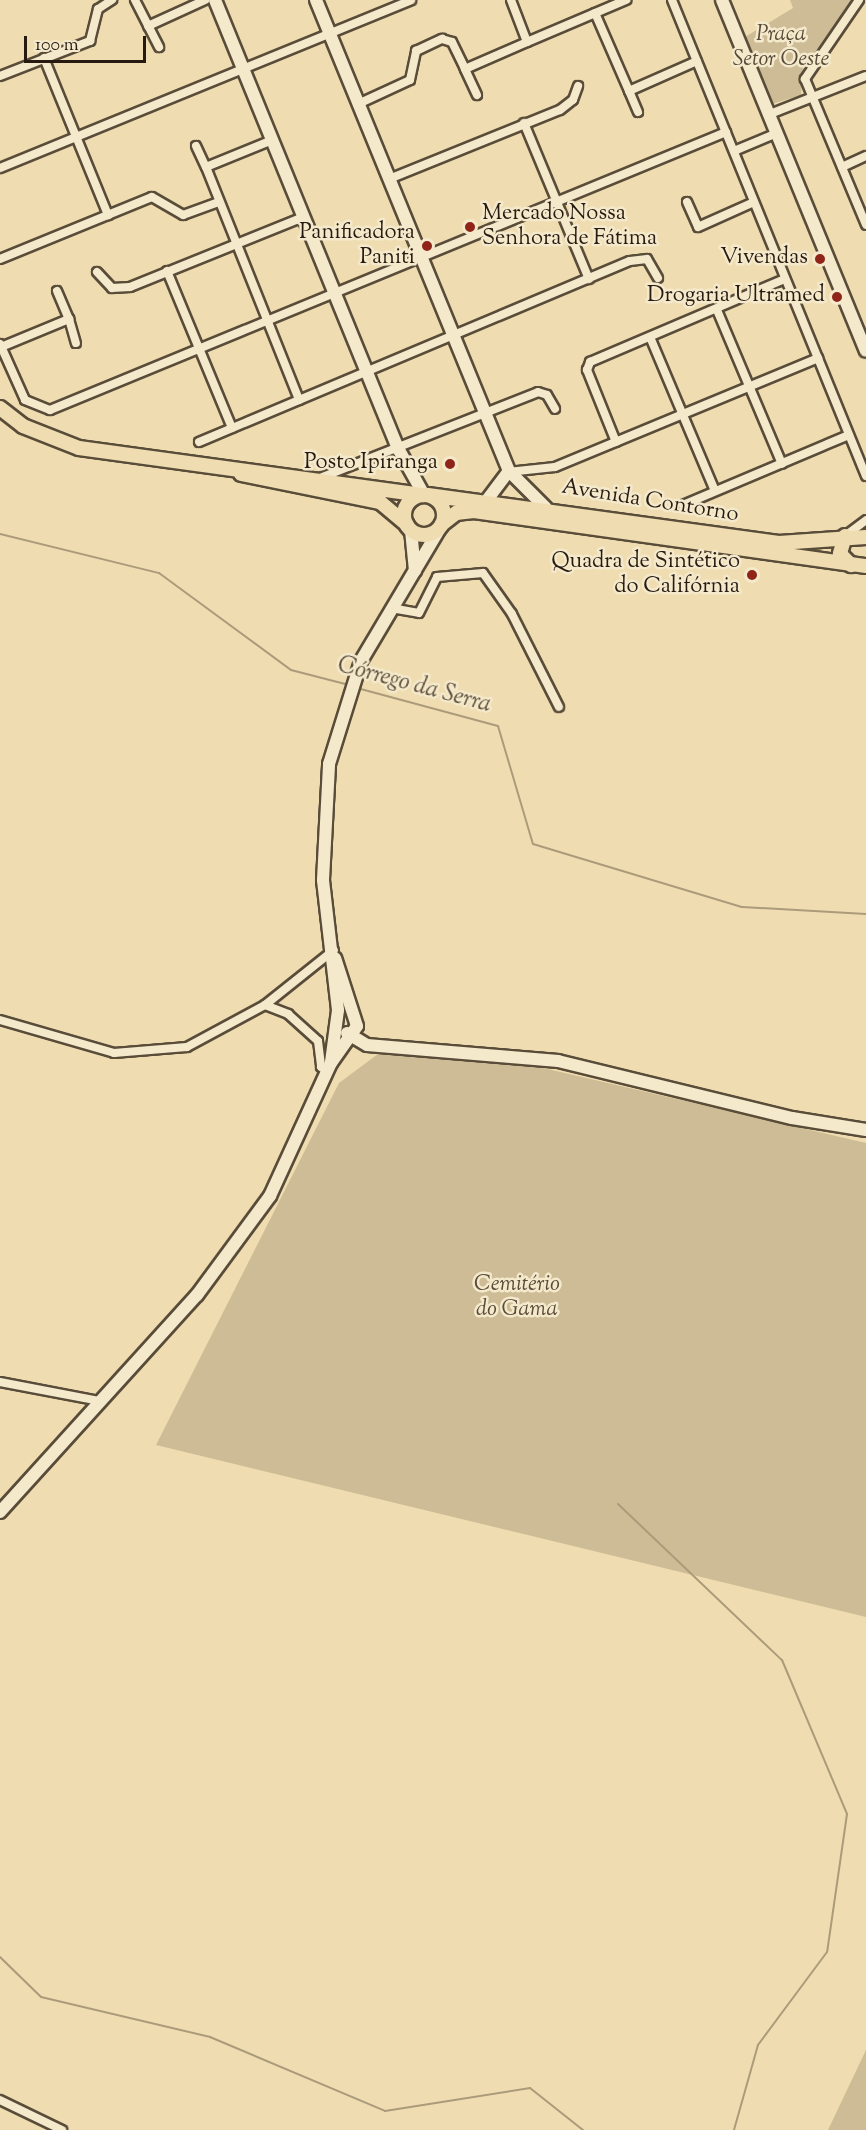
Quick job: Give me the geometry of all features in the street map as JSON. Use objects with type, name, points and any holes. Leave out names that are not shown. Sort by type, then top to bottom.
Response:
[{"type":"main road","name":"Avenida Contorno","points":[[0,408],[58,442],[216,467],[320,478],[426,495],[487,500],[779,543],[866,537]]},
{"type":"main road","name":"Avenida Contorno","points":[[216,467],[380,502],[409,527]]},
{"type":"main road","points":[[426,495],[442,506],[441,526],[422,535],[409,527],[408,502],[426,495]]},
{"type":"main road","name":"Avenida Contorno","points":[[441,526],[456,513],[474,511],[866,566]]},
{"type":"main road","points":[[845,537],[840,554],[851,565]]},
{"type":"street","points":[[0,75],[90,41],[98,9],[112,0]]},
{"type":"street","points":[[135,0],[159,47]]},
{"type":"street","points":[[148,26],[205,0]]},
{"type":"street","points":[[215,0],[303,217],[369,371],[399,450],[426,495]]},
{"type":"street","points":[[315,0],[509,472],[546,508]]},
{"type":"street","points":[[0,168],[411,0]]},
{"type":"street","points":[[511,0],[527,42]]},
{"type":"street","points":[[465,69],[626,0]]},
{"type":"street","points":[[672,0],[866,476]]},
{"type":"street","points":[[722,0],[864,343]]},
{"type":"street","points":[[859,0],[807,71],[813,99],[866,225]]},
{"type":"street","points":[[595,13],[638,112]]},
{"type":"street","points":[[358,104],[410,80],[416,51],[442,39],[452,42],[477,94]]},
{"type":"street","points":[[44,58],[108,215]]},
{"type":"street","points":[[629,91],[697,62]]},
{"type":"street","points":[[770,114],[813,99],[866,76]]},
{"type":"street","points":[[389,179],[568,105],[578,86]]},
{"type":"street","points":[[524,123],[589,279]]},
{"type":"street","points":[[69,320],[1,345],[25,400],[50,410],[269,322],[726,132]]},
{"type":"street","points":[[734,151],[777,133]]},
{"type":"street","points":[[206,167],[272,140]]},
{"type":"street","points":[[196,146],[299,400]]},
{"type":"street","points":[[842,167],[866,156]]},
{"type":"street","points":[[0,259],[152,197],[183,214],[219,202]]},
{"type":"street","points":[[687,202],[698,227],[754,202]]},
{"type":"street","points":[[97,272],[104,284],[119,290],[303,217]]},
{"type":"street","points":[[199,442],[640,258],[647,259],[658,278]]},
{"type":"street","points":[[167,271],[232,428]]},
{"type":"street","points":[[616,442],[587,366],[785,279]]},
{"type":"street","points":[[57,291],[76,343]]},
{"type":"street","points":[[717,310],[782,464]]},
{"type":"street","points":[[650,337],[715,491]]},
{"type":"street","points":[[487,500],[509,472],[548,470],[818,358]]},
{"type":"street","points":[[320,478],[399,450],[538,392],[548,395],[555,409]]},
{"type":"street","points":[[683,506],[849,435]]},
{"type":"street","points":[[845,537],[866,520]]},
{"type":"street","points":[[329,1067],[338,1010],[335,953],[323,880],[329,764],[350,686],[391,608],[441,526]]},
{"type":"street","points":[[409,527],[415,571]]},
{"type":"street","points":[[391,608],[419,613],[436,578],[483,573],[513,614],[559,707]]},
{"type":"street","points":[[0,1020],[86,1047],[146,1053],[187,1047],[265,1005],[335,953]]},
{"type":"street","points":[[0,1512],[197,1294],[253,1221],[291,1157],[329,1067],[352,1033],[355,1011],[335,953]]},
{"type":"street","points":[[265,1005],[288,1014],[318,1041],[320,1062],[329,1067]]},
{"type":"street","points":[[338,1010],[348,1006],[355,1011]]},
{"type":"street","points":[[335,1024],[352,1033],[367,1045],[558,1061],[792,1118],[866,1130]]},
{"type":"street","points":[[0,1382],[100,1401]]},
{"type":"street","points":[[0,2100],[62,2130]]},
{"type":"green space","name":"Praça Setor Oeste","points":[[790,0],[853,0],[803,68],[801,95],[772,104],[745,37],[793,8]]},
{"type":"green space","name":"Cemitério do Gama","points":[[378,1054],[539,1067],[866,1143],[866,1617],[156,1445],[339,1083]]},
{"type":"green space","points":[[866,2050],[866,2130],[828,2130]]},
{"type":"waterway","name":"Córrego da Serra","points":[[0,534],[159,573],[291,670],[349,685]]},
{"type":"waterway","name":"Córrego da Serra","points":[[357,688],[498,726],[533,844],[742,907],[866,914]]},
{"type":"waterway","points":[[618,1504],[782,1660],[847,1814],[827,1952],[758,2045],[734,2130]]},
{"type":"waterway","points":[[0,1957],[41,1997],[210,2037],[385,2111],[530,2088],[583,2130]]},
{"type":"place","name":"Mercado Nossa Senhora de Fátima","points":[[470,227]]},
{"type":"place","name":"Panificadora Paniti","points":[[427,246]]},
{"type":"place","name":"Vivendas","points":[[820,259]]},
{"type":"place","name":"Drogaria Ultramed","points":[[837,297]]},
{"type":"place","name":"Posto Ipiranga","points":[[450,464]]},
{"type":"place","name":"Quadra de Sintético do Califórnia","points":[[752,575]]}]
